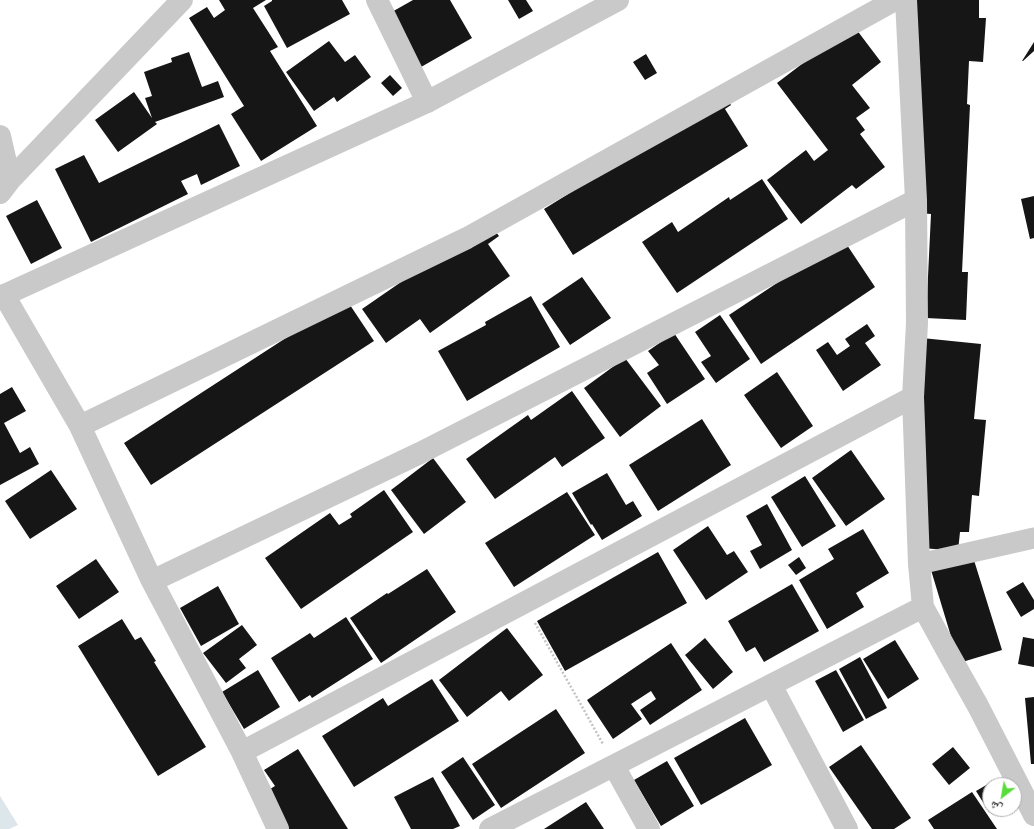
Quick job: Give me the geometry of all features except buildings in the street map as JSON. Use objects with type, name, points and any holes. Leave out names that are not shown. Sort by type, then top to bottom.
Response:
[{"type":"street","points":[[5,186],[182,0]]},
{"type":"street","points":[[377,0],[427,102]]},
{"type":"street","points":[[278,829],[242,752],[152,581],[80,426],[2,296],[427,102],[618,0]]},
{"type":"street","points":[[80,426],[467,238],[895,0]]},
{"type":"street","points":[[906,0],[916,200],[917,323],[913,398],[919,564],[924,607],[946,650],[978,706],[1034,814]]},
{"type":"street","points":[[0,136],[5,186]]},
{"type":"street","points":[[152,581],[420,453],[916,200]]},
{"type":"street","points":[[242,752],[913,398]]},
{"type":"street","points":[[919,564],[1034,538]]},
{"type":"street","points":[[490,829],[924,607]]},
{"type":"street","points":[[771,685],[847,829]]},
{"type":"street","points":[[614,766],[649,829]]},
{"type":"path","points":[[524,603],[614,766]]},
{"type":"shaded area","points":[[0,796],[18,825],[9,829],[0,829]]}]
